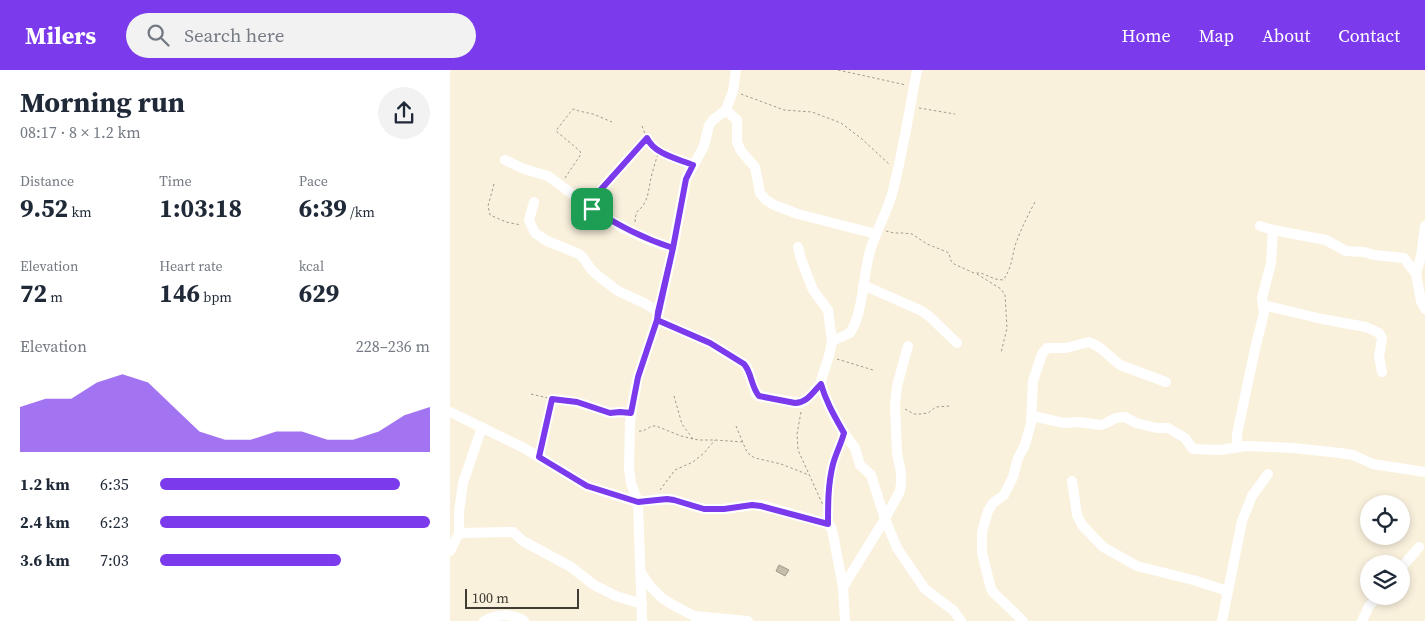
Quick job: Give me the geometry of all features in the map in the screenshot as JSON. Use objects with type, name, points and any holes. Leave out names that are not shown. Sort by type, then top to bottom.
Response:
[{"type":"street","points":[[642,621],[638,502],[629,474],[631,413],[638,377],[658,316],[686,179],[704,146],[710,125],[713,120],[726,110],[733,91],[736,70]]},
{"type":"street","points":[[832,341],[852,331],[859,311],[870,249],[892,195],[917,70]]},
{"type":"street","points":[[726,110],[737,120],[737,142],[741,151],[756,167],[760,193],[766,200],[798,214],[877,232]]},
{"type":"street","points":[[505,160],[524,169],[548,176],[592,209],[623,228],[651,241],[673,248]]},
{"type":"street","points":[[534,202],[529,220],[535,233],[547,241],[579,254],[591,269],[618,291],[644,303],[658,316],[710,343],[744,364],[759,396],[795,403],[803,402],[821,384]]},
{"type":"street","points":[[1260,226],[1326,240],[1346,251],[1406,259],[1416,274],[1421,301],[1425,309]]},
{"type":"street","points":[[1416,274],[1421,256],[1425,226]]},
{"type":"street","points":[[1237,447],[1236,434],[1264,313],[1263,293],[1271,263],[1273,230]]},
{"type":"street","points":[[798,248],[814,290],[828,310],[832,341],[830,356],[822,377],[821,384],[824,394],[834,416],[855,448],[860,465],[871,475],[884,519],[897,548],[926,590],[954,611],[962,621]]},
{"type":"street","points":[[863,285],[922,311],[957,343]]},
{"type":"street","points":[[1263,304],[1322,319],[1366,327],[1380,333],[1382,338],[1379,358],[1382,372]]},
{"type":"street","points":[[1023,621],[991,589],[982,553],[982,532],[993,503],[1004,495],[1013,477],[1018,458],[1028,435],[1032,416],[1033,381],[1042,354],[1047,348],[1066,348],[1086,342],[1093,344],[1120,365],[1166,382]]},
{"type":"street","points":[[843,587],[900,490],[901,472],[897,453],[895,405],[897,386],[908,346]]},
{"type":"street","points":[[450,412],[524,448],[587,486],[638,502],[661,499],[674,500],[704,509],[761,506],[830,525],[843,587],[845,621]]},
{"type":"street","points":[[1032,416],[1064,423],[1079,422],[1100,425],[1116,418],[1125,418],[1157,428],[1168,428],[1186,438],[1193,449],[1220,450],[1246,446],[1293,448],[1353,455],[1373,464],[1425,472]]},
{"type":"street","points":[[450,551],[459,533],[459,512],[463,484],[482,427]]},
{"type":"street","points":[[1222,621],[1242,520],[1252,496],[1268,474]]},
{"type":"street","points":[[1072,481],[1077,515],[1082,525],[1103,547],[1137,566],[1228,591]]},
{"type":"street","points":[[459,533],[513,532],[523,541],[572,567],[594,585],[616,596],[642,604]]},
{"type":"street","points":[[1410,557],[1418,547]]},
{"type":"street","points":[[641,573],[662,598],[694,616],[748,621]]},
{"type":"street","points":[[1362,621],[1371,605]]},
{"type":"street","points":[[484,621],[492,616],[507,615],[524,621]]},
{"type":"path","points":[[838,70],[914,86]]},
{"type":"path","points":[[733,91],[784,110],[812,112],[841,123],[884,158],[897,172]]},
{"type":"path","points":[[911,107],[955,114]]},
{"type":"path","points":[[560,184],[581,155],[580,151],[556,131],[572,110],[575,109],[593,114],[612,122]]},
{"type":"path","points":[[642,126],[652,146],[659,151],[693,165]]},
{"type":"path","points":[[592,209],[592,203],[596,195],[647,138]]},
{"type":"path","points":[[634,233],[635,214],[645,203],[659,151]]},
{"type":"path","points":[[494,184],[488,206],[490,214],[506,222],[532,227]]},
{"type":"path","points":[[976,273],[1003,280],[1008,274],[1015,246],[1035,202]]},
{"type":"path","points":[[877,232],[904,233],[916,236],[927,244],[950,254],[952,262],[976,273],[1001,289],[1005,295],[1007,328],[1001,353]]},
{"type":"path","points":[[830,356],[873,370]]},
{"type":"path","points":[[531,394],[577,402],[610,413],[631,413]]},
{"type":"path","points":[[674,396],[682,424],[694,439]]},
{"type":"path","points":[[539,457],[552,399]]},
{"type":"path","points":[[803,402],[798,422],[798,450],[828,516],[830,477],[844,433]]},
{"type":"path","points":[[895,405],[914,414],[928,412],[936,407],[950,406]]},
{"type":"path","points":[[630,432],[635,430],[642,431],[656,426],[681,436],[699,440],[743,442]]},
{"type":"path","points":[[736,426],[750,455],[781,464],[809,476]]},
{"type":"path","points":[[652,500],[675,470],[693,462],[715,440]]},
{"type":"building","points":[[779,565],[789,570],[785,576],[776,571]]},
{"type":"route","points":[[592,209],[592,203],[596,195],[647,138],[652,146],[659,151],[693,165],[686,179],[673,248],[658,312],[657,320],[710,343],[744,364],[747,367],[756,394],[759,396],[800,403],[806,400],[821,384],[834,416],[844,433],[830,477],[828,524],[761,506],[704,509],[667,499],[638,502],[587,486],[539,457],[552,399],[577,402],[610,413],[631,413],[638,377],[657,320],[673,248],[651,241],[623,228],[592,209]]}]
